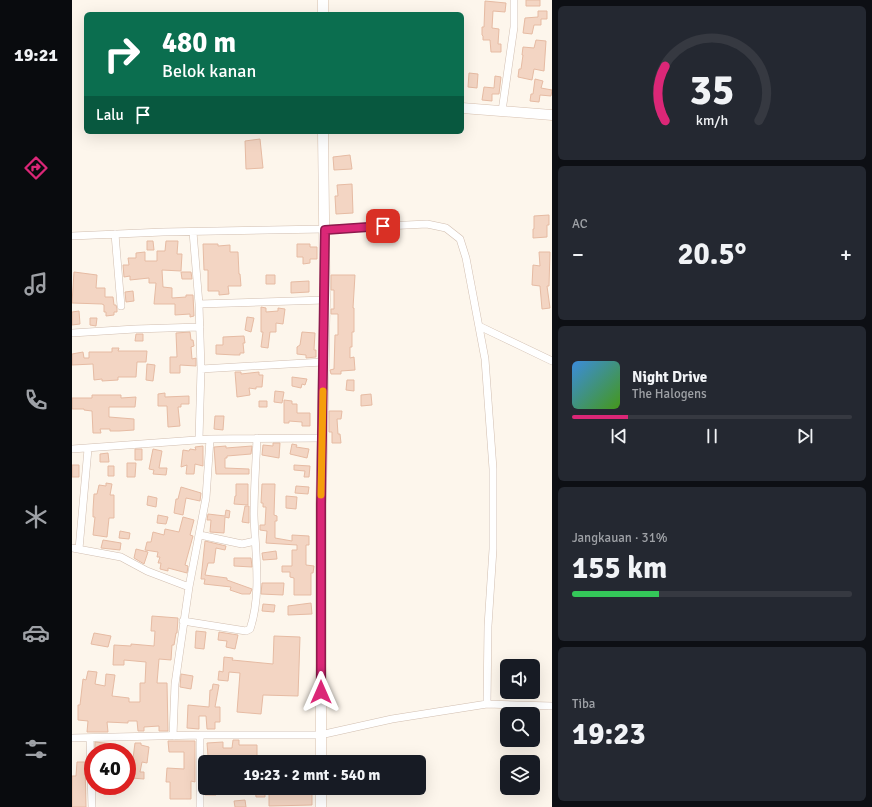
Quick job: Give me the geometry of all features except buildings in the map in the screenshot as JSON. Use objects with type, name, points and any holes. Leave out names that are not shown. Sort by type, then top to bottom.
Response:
[{"type":"street","points":[[323,0],[323,12]]},
{"type":"street","points":[[502,111],[514,27],[514,0]]},
{"type":"street","points":[[464,108],[552,115]]},
{"type":"street","points":[[321,755],[322,438],[325,300],[323,134]]},
{"type":"street","points":[[72,236],[325,230],[427,224],[446,228],[460,239],[466,258],[485,359],[493,469],[493,549],[488,626],[487,704]]},
{"type":"street","points":[[193,232],[200,327],[201,369],[199,440]]},
{"type":"street","points":[[115,234],[121,306]]},
{"type":"street","points":[[199,304],[325,300]]},
{"type":"street","points":[[479,326],[552,361]]},
{"type":"street","points":[[72,333],[200,327]]},
{"type":"street","points":[[201,369],[323,362]]},
{"type":"street","points":[[183,621],[246,631],[250,629],[253,621],[258,574],[254,506],[257,438]]},
{"type":"street","points":[[72,449],[210,439],[322,438]]},
{"type":"street","points":[[173,736],[174,684],[183,621],[206,498],[210,439]]},
{"type":"street","points":[[88,449],[76,548],[121,558],[147,571],[189,587]]},
{"type":"street","points":[[200,535],[242,544],[255,541]]},
{"type":"street","points":[[72,738],[200,735],[320,735],[392,719],[487,704],[552,706]]},
{"type":"street","points":[[200,735],[200,807]]},
{"type":"street","points":[[90,738],[92,807]]},
{"type":"street","points":[[321,795],[321,807]]},
{"type":"slow traffic","points":[[321,495],[323,391]]},
{"type":"route","points":[[321,692],[321,504],[325,230],[383,226]]}]
